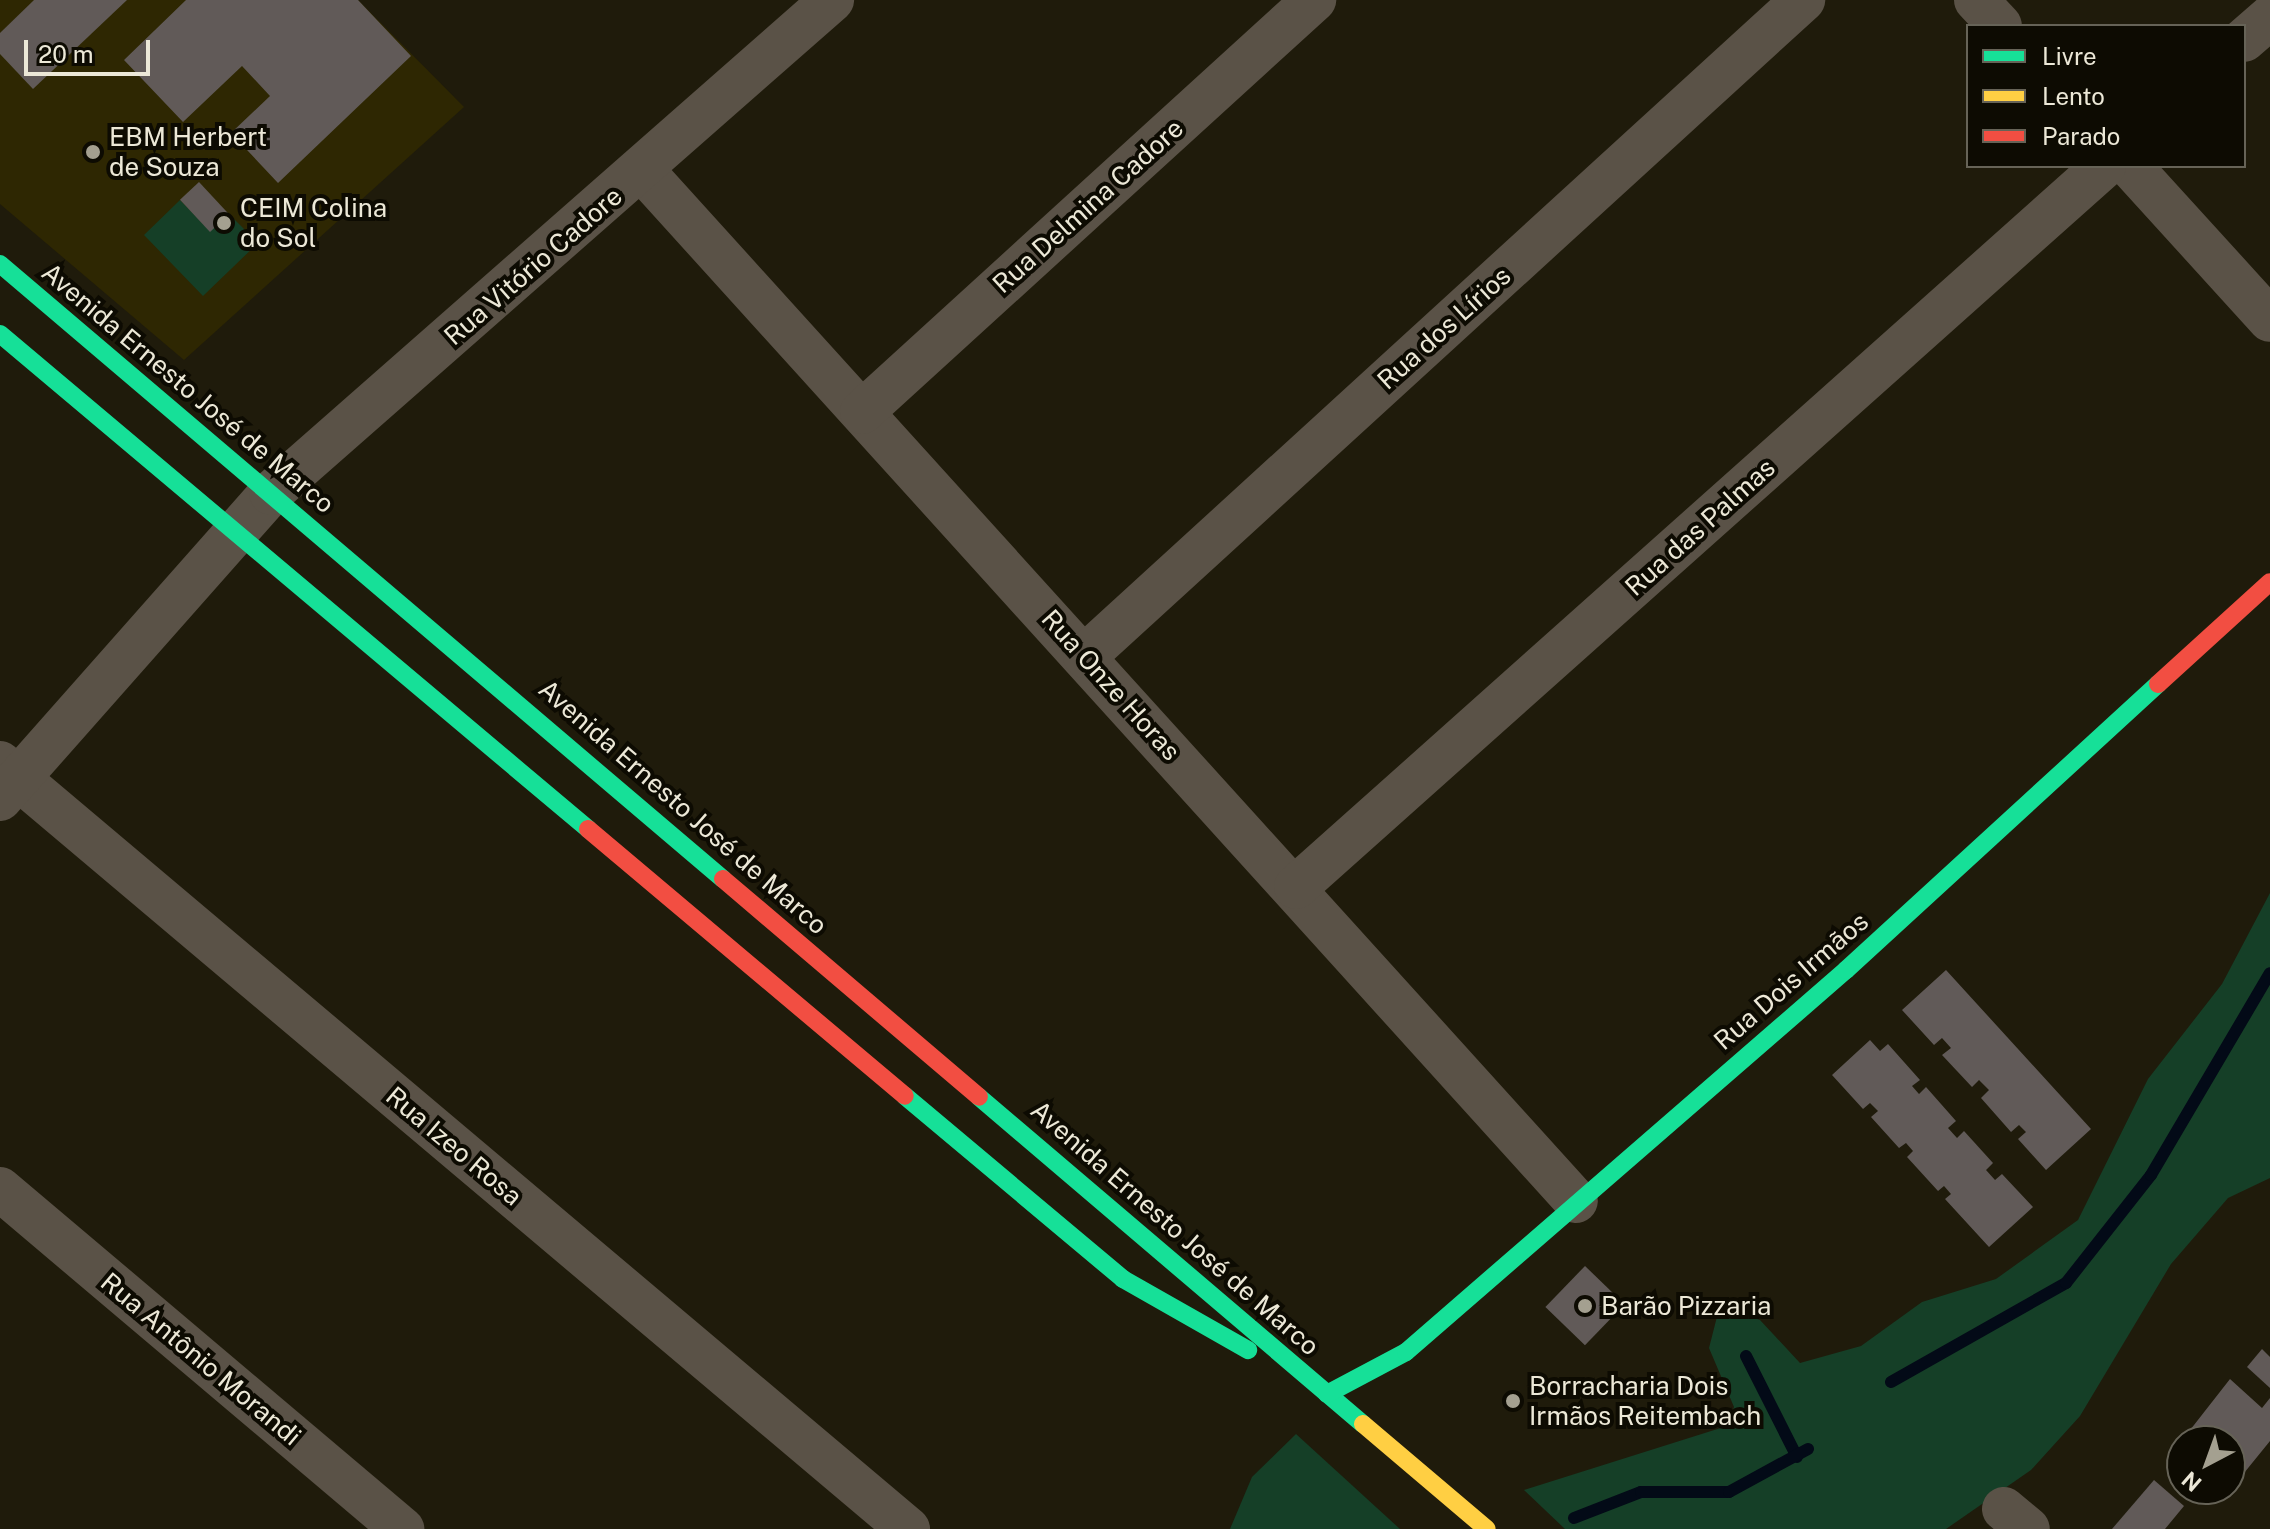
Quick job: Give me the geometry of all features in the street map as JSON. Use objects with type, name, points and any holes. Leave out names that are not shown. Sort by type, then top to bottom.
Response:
[{"type":"main road","name":"Avenida Ernesto José de Marco","points":[[0,264],[1487,1529]]},
{"type":"main road","name":"Avenida Ernesto José de Marco","points":[[0,334],[1123,1279],[1327,1394]]},
{"type":"main road","name":"Rua Dois Irmãos","points":[[1327,1394],[1406,1352],[1576,1201],[1846,970],[2270,582]]},
{"type":"street","name":"Rua Vitório Cadore","points":[[6,780],[271,493],[832,0]]},
{"type":"street","name":"Rua Delmina Cadore","points":[[862,412],[1314,0]]},
{"type":"street","name":"Rua dos Lírios","points":[[1085,656],[1803,0]]},
{"type":"street","points":[[1976,0],[1998,24]]},
{"type":"street","points":[[2246,38],[2270,17]]},
{"type":"street","name":"Rua das Palmas","points":[[1296,887],[2102,168]]},
{"type":"street","points":[[2132,168],[2270,320]]},
{"type":"street","name":"Rua Onze Horas","points":[[642,170],[1296,887],[1576,1201]]},
{"type":"street","name":"Rua Izeo Rosa","points":[[6,780],[908,1529]]},
{"type":"street","name":"Rua Antônio Morandi","points":[[0,1189],[402,1529]]},
{"type":"shaded area","name":"EBM Herbert de Souza","points":[[0,0],[358,0],[464,107],[184,360],[0,204]]},
{"type":"green space","points":[[180,200],[210,231],[229,214],[258,243],[203,296],[144,235]]},
{"type":"green space","points":[[2270,893],[2270,1178],[2228,1198],[2171,1264],[2080,1416],[2031,1470],[1946,1529],[1565,1529],[1524,1490],[1727,1426],[1734,1407],[1709,1348],[1720,1305],[1760,1320],[1800,1363],[1861,1346],[1922,1302],[1996,1279],[2078,1220],[2148,1079],[2222,984]]},
{"type":"green space","points":[[1296,1434],[1400,1529],[1230,1529],[1252,1477]]},
{"type":"building","points":[[34,0],[127,0],[33,89],[0,54],[0,33]]},
{"type":"building","points":[[186,0],[358,0],[411,56],[278,183],[231,133],[270,96],[242,66],[183,122],[124,60]]},
{"type":"building","points":[[199,182],[229,214],[210,232],[180,200]]},
{"type":"building","points":[[1946,970],[2091,1129],[2046,1170],[2018,1139],[2026,1132],[2019,1125],[2011,1132],[1981,1098],[1989,1090],[1979,1080],[1972,1087],[1942,1055],[1951,1048],[1942,1038],[1934,1045],[1902,1010]]},
{"type":"building","points":[[1870,1040],[1880,1051],[1888,1044],[1920,1080],[1912,1086],[1919,1094],[1926,1087],[1956,1121],[1948,1128],[1957,1138],[1964,1131],[1993,1163],[1986,1170],[1995,1180],[2002,1174],[2033,1207],[1989,1247],[1945,1199],[1951,1194],[1944,1186],[1938,1191],[1907,1157],[1913,1151],[1906,1143],[1899,1148],[1871,1117],[1878,1111],[1870,1103],[1863,1109],[1832,1075]]},
{"type":"building","name":"Barão Pizzaria","points":[[1585,1266],[1625,1304],[1585,1345],[1545,1307]]},
{"type":"building","points":[[2262,1349],[2270,1357],[2270,1388],[2247,1367]]},
{"type":"building","points":[[2230,1379],[2262,1408],[2270,1398],[2270,1441],[2246,1471],[2246,1425],[2194,1425]]},
{"type":"building","points":[[2154,1480],[2166,1490],[2166,1505],[2184,1506],[2165,1529],[2112,1529]]},
{"type":"waterway","points":[[1891,1382],[2066,1283],[2151,1175],[2270,973]]},
{"type":"waterway","points":[[1746,1356],[1797,1457]]},
{"type":"waterway","points":[[1574,1518],[1641,1492],[1729,1492],[1808,1449]]},
{"type":"traffic: fast","points":[[0,264],[723,879]]},
{"type":"traffic: fast","points":[[0,334],[588,829]]},
{"type":"traffic: fast","points":[[1327,1394],[1406,1352],[1846,970],[2158,684]]},
{"type":"traffic: fast","points":[[905,1096],[1123,1279],[1248,1350]]},
{"type":"traffic: fast","points":[[979,1097],[1363,1424]]},
{"type":"traffic: slow","points":[[1363,1424],[1487,1529]]},
{"type":"traffic: jam","points":[[2158,684],[2270,582]]},
{"type":"traffic: jam","points":[[588,829],[905,1096]]},
{"type":"traffic: jam","points":[[723,879],[979,1097]]},
{"type":"place","name":"EBM Herbert de Souza","points":[[93,152]]},
{"type":"place","name":"CEIM Colina do Sol","points":[[224,223]]},
{"type":"place","name":"Barão Pizzaria","points":[[1585,1306]]},
{"type":"place","name":"Borracharia Dois Irmãos Reitembach","points":[[1513,1401]]}]
